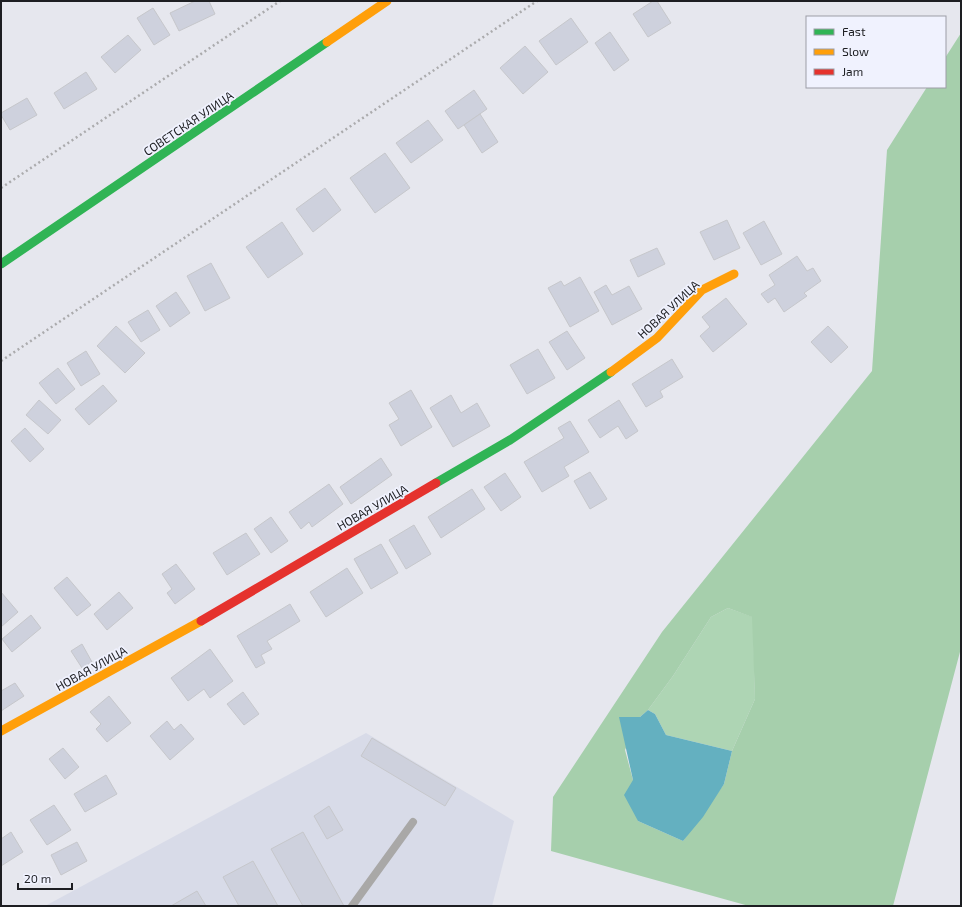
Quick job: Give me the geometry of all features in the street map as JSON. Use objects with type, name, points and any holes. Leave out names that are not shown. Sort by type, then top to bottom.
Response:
[{"type":"street","name":"СОВЕТСКАЯ УЛИЦА","points":[[1,264],[387,1]]},
{"type":"street","name":"НОВАЯ УЛИЦА","points":[[1,732],[211,615],[510,440],[588,388],[658,338],[702,290],[734,274]]},
{"type":"lane","points":[[352,906],[413,822]]},
{"type":"path","points":[[1,188],[280,1]]},
{"type":"path","points":[[1,361],[537,1]]},
{"type":"shaded area","points":[[366,733],[514,821],[492,906],[45,906]]},
{"type":"green space","points":[[961,33],[961,648],[893,906],[749,906],[551,851],[553,797],[662,632],[872,371],[887,150],[926,88],[946,88],[946,56]],"holes":[[[728,608],[752,617],[755,699],[732,751],[724,784],[683,841],[638,821],[633,780],[625,750],[640,717],[648,710],[673,676],[711,617]]]},
{"type":"green space","points":[[728,608],[753,617],[755,699],[732,751],[666,735],[655,714],[648,710],[673,676],[711,617]]},
{"type":"water","points":[[648,710],[655,714],[666,735],[732,751],[724,784],[703,817],[683,841],[638,821],[624,795],[633,780],[619,717],[640,717]]},
{"type":"building","points":[[195,1],[209,1],[215,14],[179,31],[170,13]]},
{"type":"building","points":[[653,1],[657,1],[671,23],[648,37],[633,14]]},
{"type":"building","points":[[153,8],[170,35],[154,45],[137,18]]},
{"type":"building","points":[[571,18],[588,42],[556,65],[539,41]]},
{"type":"building","points":[[610,32],[629,60],[614,71],[595,43]]},
{"type":"building","points":[[128,35],[141,50],[115,73],[101,57]]},
{"type":"building","points":[[525,46],[548,72],[523,94],[500,68]]},
{"type":"building","points":[[86,72],[97,89],[64,109],[54,93]]},
{"type":"building","points":[[474,90],[487,109],[458,129],[445,111]]},
{"type":"building","points":[[27,98],[37,115],[10,130],[1,113]]},
{"type":"building","points":[[480,114],[498,142],[482,153],[464,125]]},
{"type":"building","points":[[428,120],[443,140],[411,163],[396,143]]},
{"type":"building","points":[[385,153],[410,188],[375,213],[350,178]]},
{"type":"building","points":[[325,188],[341,210],[313,232],[296,209]]},
{"type":"building","points":[[727,220],[740,248],[714,260],[700,232]]},
{"type":"building","points":[[764,221],[782,254],[761,265],[743,233]]},
{"type":"building","points":[[282,222],[303,254],[268,278],[246,247]]},
{"type":"building","points":[[657,248],[665,264],[638,277],[630,260]]},
{"type":"building","points":[[797,256],[807,271],[813,268],[821,281],[804,293],[807,296],[784,312],[775,298],[768,303],[761,294],[775,285],[769,275]]},
{"type":"building","points":[[211,263],[230,298],[205,311],[187,276]]},
{"type":"building","points":[[580,277],[599,311],[570,327],[548,288],[561,281],[564,286]]},
{"type":"building","points":[[606,285],[612,295],[629,286],[642,309],[612,325],[594,292]]},
{"type":"building","points":[[176,292],[190,313],[170,327],[156,306]]},
{"type":"building","points":[[726,298],[747,324],[713,352],[700,336],[710,327],[702,317]]},
{"type":"building","points":[[148,310],[160,330],[141,342],[128,322]]},
{"type":"building","points":[[116,326],[145,353],[125,373],[97,346]]},
{"type":"building","points":[[828,326],[848,347],[831,363],[811,342]]},
{"type":"building","points":[[567,331],[585,358],[567,370],[549,342]]},
{"type":"building","points":[[538,349],[555,378],[527,394],[510,365]]},
{"type":"building","points":[[86,351],[100,374],[81,386],[67,363]]},
{"type":"building","points":[[672,359],[683,377],[660,391],[663,397],[646,407],[632,384]]},
{"type":"building","points":[[58,368],[75,389],[56,404],[39,383]]},
{"type":"building","points":[[103,385],[117,401],[89,425],[75,409]]},
{"type":"building","points":[[411,390],[432,427],[401,446],[389,425],[399,419],[389,403]]},
{"type":"building","points":[[451,395],[461,413],[477,403],[490,426],[453,447],[430,408]]},
{"type":"building","points":[[39,400],[61,420],[48,434],[26,415]]},
{"type":"building","points":[[619,400],[638,431],[626,439],[618,426],[600,438],[588,420]]},
{"type":"building","points":[[570,421],[589,452],[564,467],[569,476],[542,492],[524,462],[564,438],[558,428]]},
{"type":"building","points":[[25,428],[44,449],[30,462],[11,441]]},
{"type":"building","points":[[381,458],[392,475],[351,504],[340,487]]},
{"type":"building","points":[[590,472],[607,499],[590,509],[574,481]]},
{"type":"building","points":[[505,473],[521,497],[501,511],[484,487]]},
{"type":"building","points":[[329,484],[343,504],[312,527],[309,522],[301,529],[289,512]]},
{"type":"building","points":[[472,489],[485,509],[441,538],[428,517]]},
{"type":"building","points":[[271,517],[288,541],[271,553],[254,529]]},
{"type":"building","points":[[414,525],[431,554],[406,569],[389,540]]},
{"type":"building","points":[[246,533],[260,554],[227,575],[213,553]]},
{"type":"building","points":[[381,544],[398,573],[371,589],[354,559]]},
{"type":"building","points":[[176,564],[195,589],[175,604],[167,593],[172,589],[162,574]]},
{"type":"building","points":[[347,568],[363,593],[326,617],[310,592]]},
{"type":"building","points":[[67,577],[91,605],[77,616],[54,588]]},
{"type":"building","points":[[1,592],[18,612],[1,627]]},
{"type":"building","points":[[119,592],[133,608],[107,630],[94,614]]},
{"type":"building","points":[[290,604],[300,621],[267,641],[272,649],[261,655],[265,663],[256,668],[237,636]]},
{"type":"building","points":[[31,615],[41,628],[12,652],[2,639]]},
{"type":"building","points":[[82,644],[92,662],[82,668],[71,651]]},
{"type":"building","points":[[210,649],[233,681],[210,698],[204,689],[188,701],[171,678]]},
{"type":"building","points":[[15,683],[24,696],[1,711],[1,691]]},
{"type":"building","points":[[243,692],[259,714],[244,725],[227,704]]},
{"type":"building","points":[[109,696],[131,723],[107,742],[96,729],[101,724],[90,712]]},
{"type":"building","points":[[167,721],[174,730],[181,724],[194,739],[170,760],[150,736]]},
{"type":"building","points":[[372,738],[456,788],[445,806],[361,756]]},
{"type":"building","points":[[63,748],[79,767],[65,779],[49,759]]},
{"type":"building","points":[[106,775],[117,794],[85,812],[74,794]]},
{"type":"building","points":[[54,805],[71,830],[47,845],[30,820]]},
{"type":"building","points":[[329,806],[343,830],[327,839],[314,816]]},
{"type":"building","points":[[11,832],[23,852],[1,866],[1,839]]},
{"type":"building","points":[[303,832],[344,906],[303,906],[271,849]]},
{"type":"building","points":[[77,842],[87,861],[61,875],[51,855]]},
{"type":"building","points":[[253,861],[278,906],[239,906],[223,877]]},
{"type":"building","points":[[197,891],[206,906],[171,906]]},
{"type":"traffic: fast","points":[[1,264],[327,42]]},
{"type":"traffic: fast","points":[[436,483],[510,440],[611,372]]},
{"type":"traffic: slow","points":[[327,42],[387,1]]},
{"type":"traffic: slow","points":[[611,372],[657,338],[702,290],[734,274]]},
{"type":"traffic: slow","points":[[1,731],[201,621]]},
{"type":"traffic: jam","points":[[201,621],[436,483]]}]
